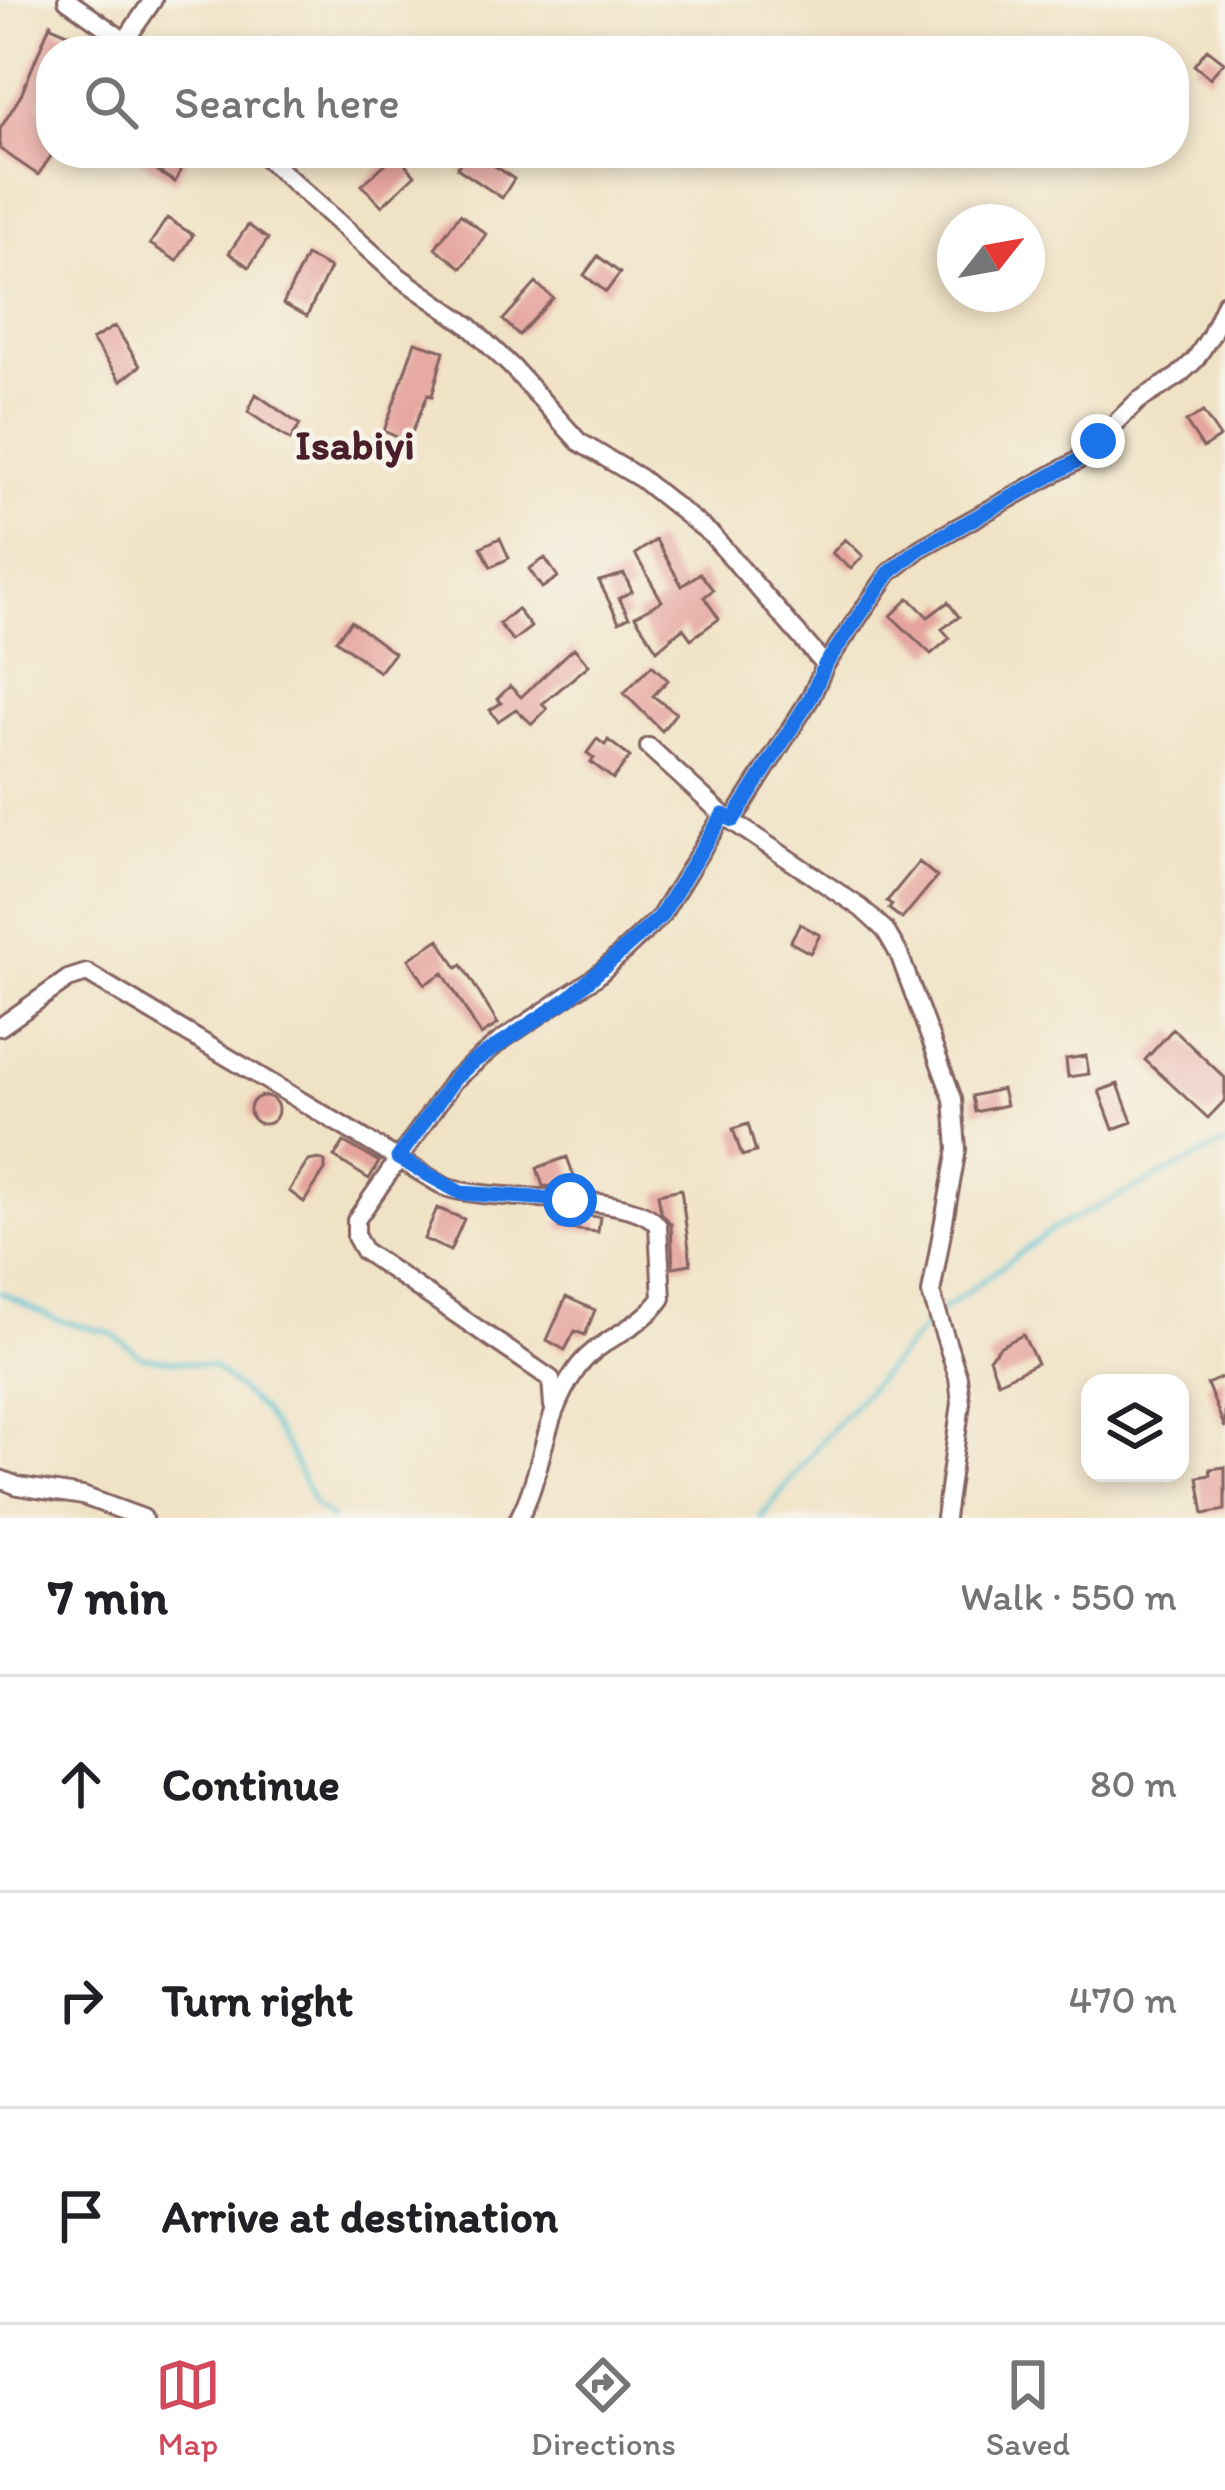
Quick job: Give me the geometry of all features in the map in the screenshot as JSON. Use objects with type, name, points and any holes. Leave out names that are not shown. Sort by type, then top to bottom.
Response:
[{"type":"street","points":[[67,0],[118,36]]},
{"type":"street","points":[[137,36],[153,0]]},
{"type":"street","points":[[278,168],[398,276],[468,326],[579,442],[640,478],[712,535],[825,665]]},
{"type":"street","points":[[553,1407],[551,1379],[364,1251],[356,1238],[356,1220],[454,1079],[569,998],[660,917],[811,697],[825,665],[889,573],[919,549],[1077,461],[1138,401],[1195,360],[1225,303]]},
{"type":"street","points":[[649,746],[728,818],[861,908],[885,930],[899,954],[953,1100],[957,1149],[931,1293],[958,1377],[961,1403],[945,1518]]},
{"type":"street","points":[[0,1028],[68,980],[87,973],[128,994],[217,1054],[461,1193],[570,1200],[638,1210],[654,1218],[663,1288],[658,1305],[579,1364],[553,1407],[518,1518]]},
{"type":"street","points":[[0,1479],[83,1496],[143,1518]]},
{"type":"building","points":[[51,22],[70,34],[69,36],[45,36]]},
{"type":"building","points":[[1207,49],[1224,62],[1210,78],[1194,65]]},
{"type":"building","points":[[36,58],[36,168],[43,168],[38,175],[0,149],[0,129]]},
{"type":"building","points":[[152,168],[182,168],[175,182]]},
{"type":"building","points":[[381,168],[409,168],[415,175],[382,206],[362,185]]},
{"type":"building","points":[[457,168],[498,168],[514,179],[502,198]]},
{"type":"building","points":[[460,214],[486,234],[462,268],[435,248]]},
{"type":"building","points":[[167,218],[193,235],[177,261],[150,244]]},
{"type":"building","points":[[248,225],[268,239],[249,267],[229,253]]},
{"type":"building","points":[[306,256],[330,268],[307,316],[283,304]]},
{"type":"building","points":[[598,256],[620,273],[606,292],[584,275]]},
{"type":"building","points":[[536,283],[553,298],[519,335],[503,320]]},
{"type":"building","points":[[115,326],[140,366],[121,381],[92,340]]},
{"type":"building","points":[[415,342],[444,351],[432,396],[428,394],[408,442],[384,431]]},
{"type":"building","points":[[256,394],[300,425],[290,440],[248,412]]},
{"type":"building","points":[[1203,412],[1220,437],[1203,448],[1186,422]]},
{"type":"building","points":[[500,538],[509,558],[491,567],[481,547]]},
{"type":"building","points":[[845,539],[863,556],[851,569],[832,553]]},
{"type":"building","points":[[656,540],[682,586],[700,573],[713,590],[704,597],[719,619],[691,639],[683,628],[657,650],[635,616],[662,601],[635,554]]},
{"type":"building","points":[[545,558],[558,577],[542,588],[529,569]]},
{"type":"building","points":[[624,574],[632,591],[619,598],[629,617],[619,622],[599,581]]},
{"type":"building","points":[[909,598],[928,617],[948,602],[959,617],[942,629],[950,638],[931,654],[891,616]]},
{"type":"building","points":[[517,609],[531,627],[513,641],[499,624]]},
{"type":"building","points":[[351,621],[394,653],[379,672],[336,640]]},
{"type":"building","points":[[574,648],[589,665],[542,704],[547,709],[532,724],[516,709],[498,721],[490,710],[501,703],[497,699],[510,686],[521,697]]},
{"type":"building","points":[[652,665],[668,680],[653,696],[676,713],[662,731],[624,693]]},
{"type":"building","points":[[597,739],[605,745],[608,740],[630,757],[613,779],[587,753]]},
{"type":"building","points":[[919,862],[937,877],[902,919],[887,901]]},
{"type":"building","points":[[800,924],[820,935],[810,953],[790,942]]},
{"type":"building","points":[[439,939],[457,968],[462,965],[498,1024],[481,1035],[443,973],[425,984],[409,959]]},
{"type":"building","points":[[1173,1029],[1225,1078],[1225,1100],[1208,1118],[1145,1060]]},
{"type":"building","points":[[1086,1056],[1089,1074],[1068,1077],[1066,1059]]},
{"type":"building","points":[[1118,1084],[1132,1122],[1113,1129],[1099,1091]]},
{"type":"building","points":[[1002,1089],[1006,1105],[975,1112],[972,1096]]},
{"type":"building","points":[[264,1096],[274,1100],[278,1110],[274,1120],[264,1124],[254,1120],[250,1110],[254,1100]]},
{"type":"building","points":[[748,1124],[756,1152],[742,1156],[733,1129]]},
{"type":"building","points":[[344,1142],[379,1162],[369,1179],[334,1157]]},
{"type":"building","points":[[567,1157],[576,1182],[543,1186],[537,1168]]},
{"type":"building","points":[[308,1161],[325,1162],[325,1170],[304,1202],[289,1191]]},
{"type":"building","points":[[681,1189],[691,1264],[673,1267],[671,1224],[661,1212],[658,1194]]},
{"type":"building","points":[[437,1208],[464,1219],[450,1251],[424,1239]]},
{"type":"building","points":[[561,1213],[600,1217],[598,1232],[559,1228]]},
{"type":"building","points":[[566,1297],[595,1310],[585,1335],[575,1331],[565,1350],[547,1340]]},
{"type":"building","points":[[1023,1335],[1037,1363],[998,1382],[989,1358]]},
{"type":"building","points":[[1225,1376],[1225,1428],[1207,1384]]},
{"type":"building","points":[[1225,1467],[1225,1510],[1204,1514],[1198,1477]]},
{"type":"waterway","points":[[941,1311],[1053,1229],[1225,1144]]},
{"type":"waterway","points":[[0,1292],[57,1320],[111,1333],[142,1357],[212,1366],[262,1410],[290,1452],[315,1506],[332,1518]]},
{"type":"waterway","points":[[761,1518],[822,1440],[933,1318]]},
{"type":"district","name":"Isabiyi","points":[[355,444]]},
{"type":"route","points":[[570,1200],[461,1193],[398,1158],[470,1064],[569,998],[660,917],[723,815],[733,820],[811,697],[825,665],[889,573],[919,549],[1077,461],[1098,441]]}]
